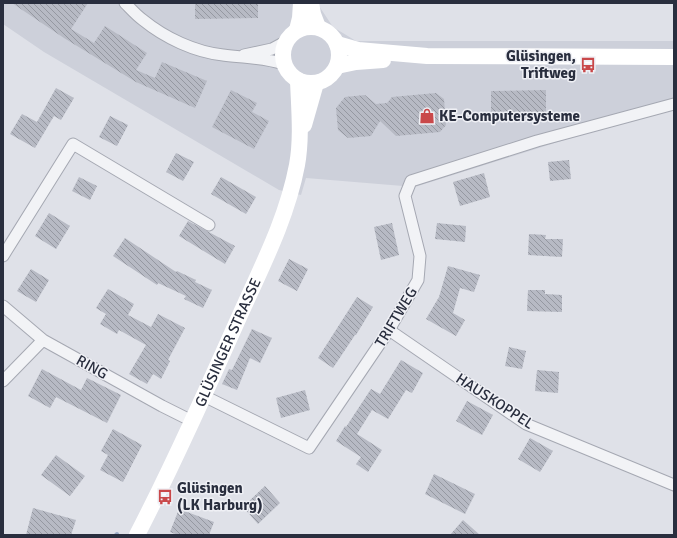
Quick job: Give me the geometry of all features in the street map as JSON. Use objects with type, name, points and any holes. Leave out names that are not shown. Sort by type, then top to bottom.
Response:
[{"type":"main road","points":[[296,30],[300,18],[301,3]]},
{"type":"main road","points":[[311,3],[318,27]]},
{"type":"main road","points":[[303,27],[318,27],[333,36],[337,44],[339,52],[337,66],[332,74],[325,80],[316,83],[307,83],[292,76],[283,64],[282,49],[290,35],[296,30],[303,27]]},
{"type":"main road","points":[[337,44],[358,50],[427,56],[674,57]]},
{"type":"main road","points":[[337,66],[356,62],[427,56]]},
{"type":"main road","name":"GLÜSINGER STRASSE","points":[[298,80],[300,142]]},
{"type":"main road","name":"GLÜSINGER STRASSE","points":[[137,535],[204,396],[281,224],[291,192],[300,142],[316,83]]},
{"type":"street","points":[[126,3],[142,20],[158,32],[182,43],[206,52],[274,61],[283,64]]},
{"type":"street","points":[[236,57],[272,49],[285,42]]},
{"type":"street","name":"TRIFTWEG","points":[[204,396],[309,448],[389,330],[418,280],[420,256],[405,196],[411,181],[537,141],[674,104]]},
{"type":"street","points":[[3,256],[72,144],[209,225]]},
{"type":"street","name":"RING","points":[[3,306],[43,340],[192,421]]},
{"type":"street","name":"HAUSKOPPEL","points":[[389,330],[526,424],[674,485]]},
{"type":"street","points":[[3,381],[43,340]]},
{"type":"shaded area","points":[[3,3],[318,3],[333,27],[356,41],[674,41],[674,110],[583,134],[415,187],[306,178],[301,195],[279,190],[44,52],[3,24]]},
{"type":"building","points":[[12,3],[88,3],[71,29],[94,43],[105,26],[147,53],[136,70],[155,78],[162,62],[207,81],[195,108],[136,82],[64,38]]},
{"type":"building","points":[[195,3],[258,3],[258,18],[195,19]]},
{"type":"building","points":[[56,88],[74,98],[61,120],[54,116],[35,148],[10,134],[22,114],[37,122]]},
{"type":"building","points":[[231,90],[257,103],[252,112],[269,121],[254,149],[212,127]]},
{"type":"building","points":[[546,90],[546,120],[491,120],[491,91]]},
{"type":"building","points":[[436,93],[444,99],[446,125],[440,132],[396,136],[380,121],[371,136],[348,138],[338,130],[336,108],[345,97],[365,95],[376,104],[387,103],[392,97]]},
{"type":"building","points":[[110,116],[128,125],[117,146],[99,137]]},
{"type":"building","points":[[176,153],[194,162],[183,181],[166,172]]},
{"type":"building","points":[[569,160],[571,179],[550,181],[548,162]]},
{"type":"building","points":[[484,173],[490,197],[460,206],[453,182]]},
{"type":"building","points":[[79,177],[97,186],[90,200],[72,191]]},
{"type":"building","points":[[221,177],[256,197],[246,214],[211,194]]},
{"type":"building","points":[[49,213],[70,226],[56,249],[35,236]]},
{"type":"building","points":[[188,221],[235,246],[225,264],[179,236]]},
{"type":"building","points":[[392,223],[399,255],[381,260],[374,227]]},
{"type":"building","points":[[437,223],[466,226],[465,242],[435,239]]},
{"type":"building","points":[[529,234],[546,235],[545,239],[563,239],[562,257],[528,255]]},
{"type":"building","points":[[125,238],[176,272],[177,271],[196,280],[195,282],[212,290],[203,308],[184,299],[186,296],[158,283],[157,285],[113,256]]},
{"type":"building","points":[[289,259],[308,269],[297,291],[278,281]]},
{"type":"building","points":[[448,266],[480,275],[474,292],[460,288],[453,313],[465,320],[456,336],[426,319],[439,297]]},
{"type":"building","points":[[31,269],[49,280],[36,302],[17,291]]},
{"type":"building","points":[[108,289],[134,304],[128,315],[151,327],[158,314],[185,328],[168,360],[170,361],[161,379],[153,374],[147,384],[129,374],[146,345],[119,330],[117,334],[100,324],[106,314],[96,308]]},
{"type":"building","points":[[528,290],[545,290],[545,294],[562,295],[562,312],[527,311]]},
{"type":"building","points":[[357,297],[373,307],[333,368],[318,358]]},
{"type":"building","points":[[252,329],[272,338],[260,363],[250,358],[237,390],[222,384],[229,369],[232,370]]},
{"type":"building","points":[[509,347],[526,351],[522,369],[505,366]]},
{"type":"building","points":[[401,360],[423,373],[412,393],[406,390],[388,419],[372,410],[357,434],[382,450],[368,472],[356,464],[361,457],[336,441],[371,389],[380,394]]},
{"type":"building","points":[[42,369],[81,390],[87,378],[121,395],[107,423],[56,397],[50,408],[28,396]]},
{"type":"building","points":[[537,370],[559,372],[558,393],[535,391]]},
{"type":"building","points":[[305,390],[310,410],[281,418],[276,398]]},
{"type":"building","points":[[467,401],[493,415],[482,435],[456,421]]},
{"type":"building","points":[[113,429],[142,445],[123,482],[100,470],[108,455],[101,451]]},
{"type":"building","points":[[530,438],[553,451],[540,472],[518,459]]},
{"type":"building","points":[[56,455],[85,476],[70,496],[41,475]]},
{"type":"building","points":[[434,474],[475,494],[465,514],[425,494]]},
{"type":"building","points":[[265,486],[280,503],[258,524],[243,507]]},
{"type":"building","points":[[33,508],[76,520],[71,535],[26,535]]},
{"type":"building","points":[[179,509],[214,522],[209,535],[178,535],[170,532]]},
{"type":"building","points":[[463,520],[480,535],[450,535]]},
{"type":"place","name":"Glüsingen, Triftweg","points":[[588,65]]},
{"type":"place","name":"KE-Computersysteme","points":[[427,116]]},
{"type":"place","name":"Glüsingen (LK Harburg)","points":[[165,497]]}]
